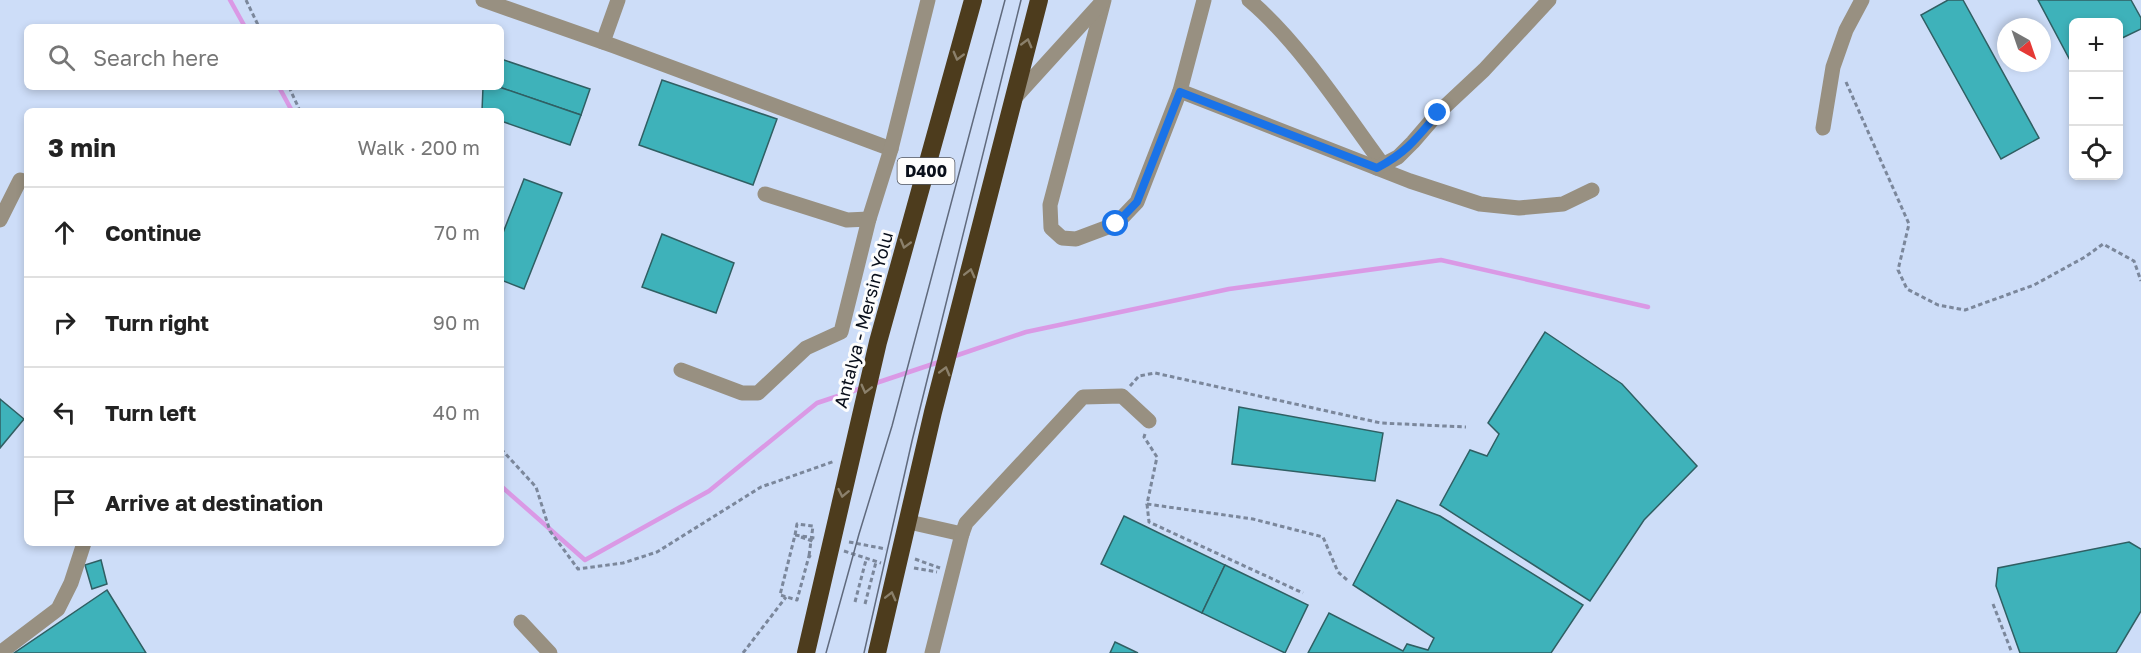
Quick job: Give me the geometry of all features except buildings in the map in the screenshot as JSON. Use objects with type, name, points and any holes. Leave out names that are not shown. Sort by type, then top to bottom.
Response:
[{"type":"highway","name":"Antalya - Mersin Yolu","points":[[806,650],[833,555],[855,436],[878,342],[973,0]]},
{"type":"highway","points":[[877,653],[933,412],[956,330],[1039,0]]},
{"type":"street","points":[[483,0],[891,149]]},
{"type":"street","points":[[603,42],[618,0]]},
{"type":"street","points":[[681,370],[742,393],[758,393],[806,348],[842,332],[869,219],[891,149],[928,0]]},
{"type":"street","points":[[1012,101],[1103,0]]},
{"type":"street","points":[[1103,0],[1050,205],[1051,228],[1062,238],[1076,239],[1116,224],[1137,202],[1180,92],[1204,0]]},
{"type":"street","points":[[1249,0],[1289,41],[1326,87],[1380,166]]},
{"type":"street","points":[[1380,166],[1398,157],[1549,0]]},
{"type":"street","points":[[1823,128],[1836,59],[1846,30],[1862,0]]},
{"type":"street","points":[[1180,92],[1380,166],[1410,181],[1480,204],[1520,208],[1563,204],[1592,190]]},
{"type":"street","points":[[0,220],[20,180],[24,181]]},
{"type":"street","points":[[765,194],[847,220],[869,219]]},
{"type":"street","points":[[934,652],[966,523],[1083,397],[1122,396],[1149,421]]},
{"type":"street","points":[[909,522],[962,534]]},
{"type":"street","points":[[0,653],[58,609],[71,584],[83,546]]},
{"type":"street","points":[[521,622],[550,653]]},
{"type":"path","points":[[246,0],[258,24]]},
{"type":"path","points":[[1836,59],[1909,224],[1898,270],[1907,289],[1938,305],[1965,310],[2034,285],[2085,257],[2103,244],[2134,261],[2141,281]]},
{"type":"path","points":[[290,90],[299,108]]},
{"type":"path","points":[[1122,396],[1139,376],[1155,373],[1381,423],[1466,427]]},
{"type":"path","points":[[1149,421],[1144,436],[1157,457],[1147,504],[1149,522],[1303,593]]},
{"type":"path","points":[[504,452],[536,487],[550,531],[578,569],[623,562],[657,552],[761,487],[851,455]]},
{"type":"path","points":[[1147,504],[1253,519],[1323,537],[1338,572],[1347,580]]},
{"type":"path","points":[[797,524],[813,526],[809,556],[797,600],[780,595],[795,537],[797,524]]},
{"type":"path","points":[[795,537],[818,540]]},
{"type":"path","points":[[843,541],[889,549]]},
{"type":"path","points":[[809,556],[833,555],[887,563]]},
{"type":"path","points":[[908,567],[940,570],[909,557]]},
{"type":"path","points":[[855,602],[866,559]]},
{"type":"path","points":[[865,604],[876,562]]},
{"type":"path","points":[[743,653],[786,597]]},
{"type":"path","points":[[1993,604],[2012,653]]},
{"type":"waterway","points":[[230,0],[243,24]]},
{"type":"waterway","points":[[281,90],[290,108]]},
{"type":"waterway","points":[[952,357],[1026,332],[1229,289],[1441,260],[1648,307]]},
{"type":"waterway","points":[[873,384],[942,361]]},
{"type":"waterway","points":[[504,489],[585,560],[709,491],[817,403],[862,388]]},
{"type":"tram line","points":[[826,653],[892,426],[1005,0]]},
{"type":"tram line","points":[[864,653],[912,441],[1021,0]]},
{"type":"route","points":[[1116,224],[1137,202],[1180,92],[1377,168],[1398,157],[1438,113]]}]
